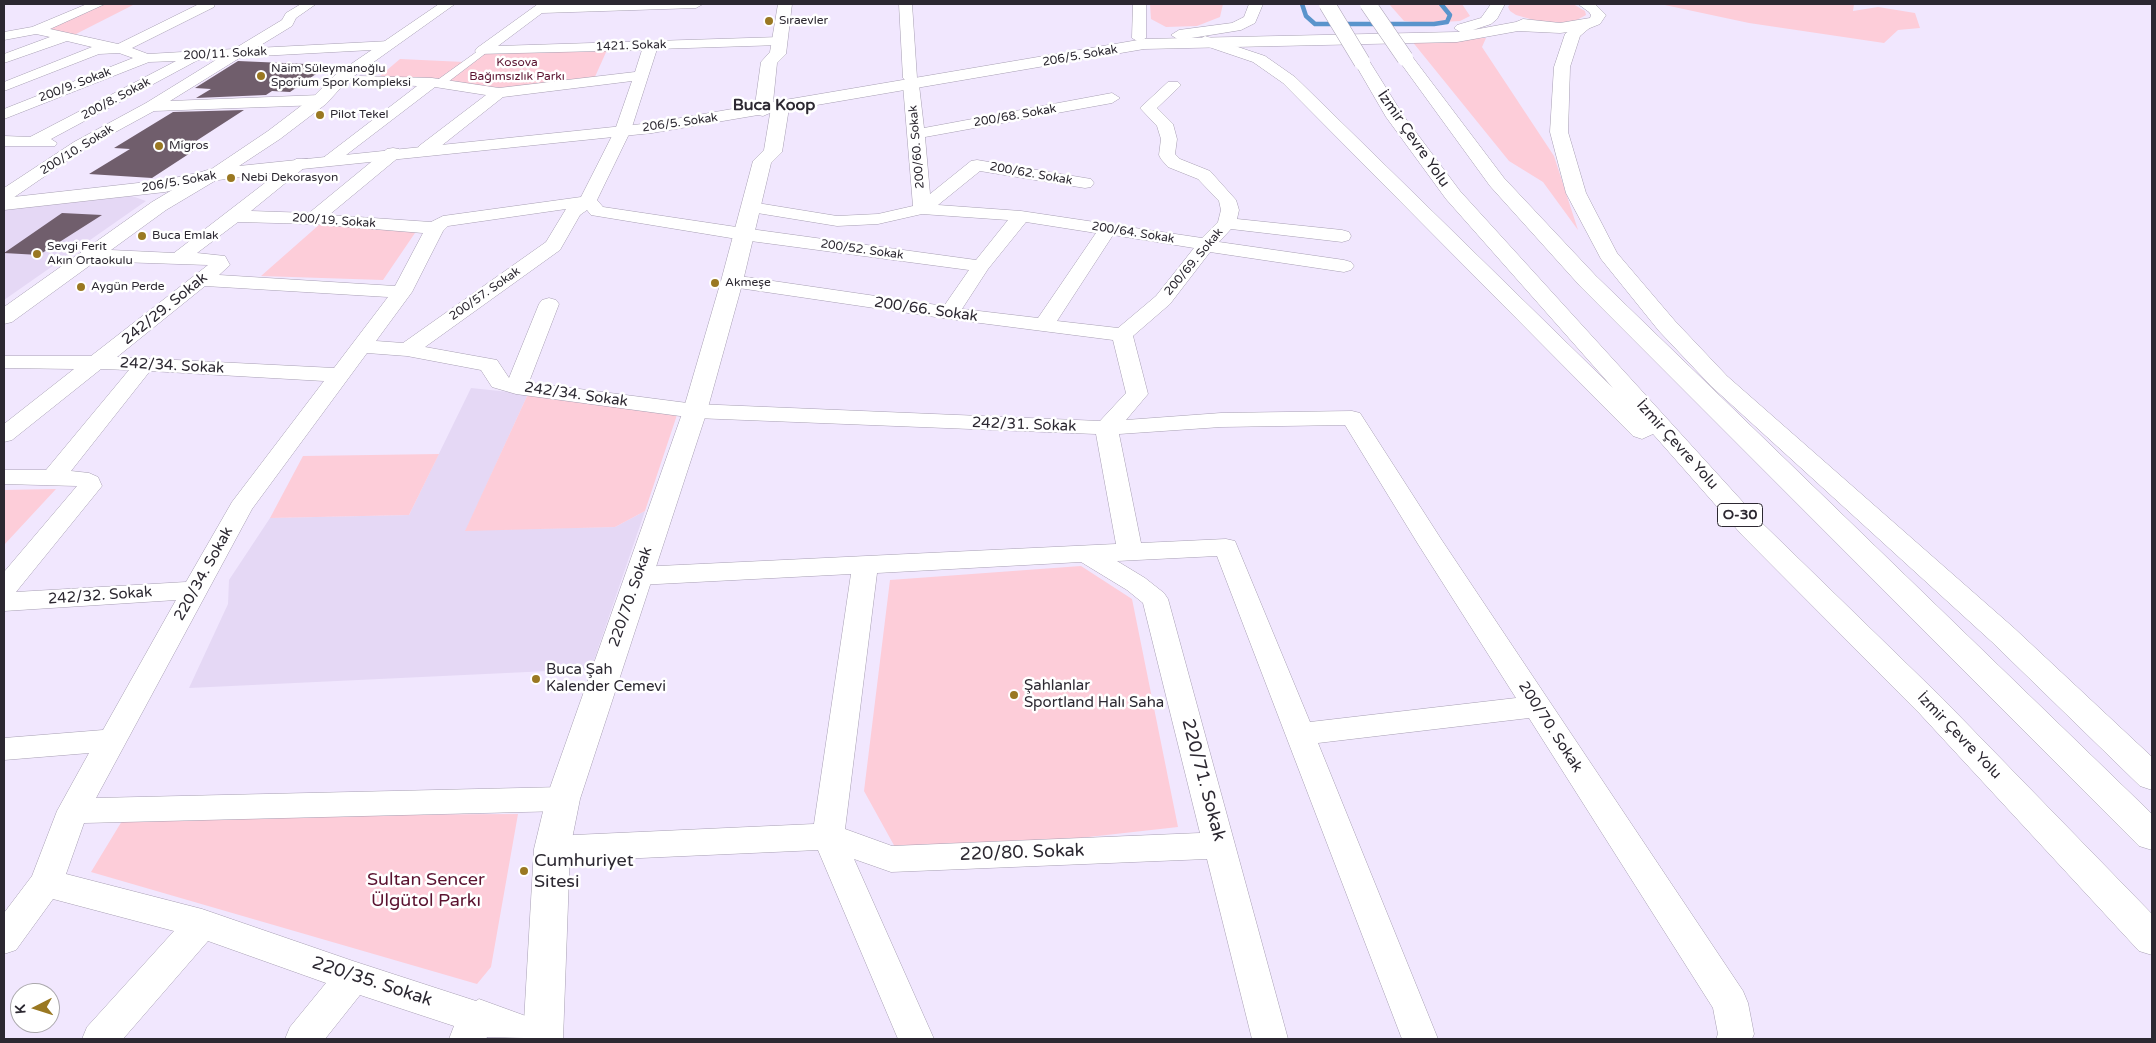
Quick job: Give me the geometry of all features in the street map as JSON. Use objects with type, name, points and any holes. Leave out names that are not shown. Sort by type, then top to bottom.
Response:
[{"type":"main road","points":[[4,317],[158,206],[274,135],[320,100],[341,78],[448,4]]},
{"type":"main road","points":[[320,100],[364,79],[466,4]]},
{"type":"main road","name":"220/70. Sokak","points":[[543,1039],[552,849],[562,799],[695,411],[732,281],[762,161],[756,153],[772,106],[769,62],[779,47],[785,4]]},
{"type":"main road","points":[[1179,35],[1236,27],[1250,20],[1256,4]]},
{"type":"main road","name":"İzmir Çevre Yolu","points":[[1327,4],[1395,117],[1453,195],[1752,529],[1931,706],[2152,939]]},
{"type":"main road","points":[[1368,4],[1405,58],[1497,182],[1588,281],[2152,836]]},
{"type":"main road","points":[[1498,4],[1498,10],[1506,17],[1540,26],[1560,28],[1585,14]]},
{"type":"main road","name":"206/5. Sokak","points":[[4,204],[165,186],[211,175],[327,160],[652,128],[1139,38],[1179,35],[1466,27],[1486,21],[1492,16],[1498,4]]},
{"type":"main road","points":[[1585,14],[1573,34],[1562,67],[1559,132],[1576,193],[1608,255],[1666,326],[1719,381],[2003,634],[2152,777]]},
{"type":"main road","name":"206/5. Sokak","points":[[910,81],[1144,44],[1457,36],[1518,26],[1540,26]]},
{"type":"main road","points":[[1205,41],[1259,59],[1289,80],[1667,456],[1752,529]]},
{"type":"street","points":[[4,36],[36,30],[98,4]]},
{"type":"street","points":[[4,87],[97,50],[120,49],[210,4]]},
{"type":"street","name":"200/10. Sokak","points":[[4,196],[80,146],[151,106],[287,23],[290,16],[310,4]]},
{"type":"street","points":[[327,160],[543,6],[696,4]]},
{"type":"street","name":"200/60. Sokak","points":[[906,4],[910,81],[918,134],[922,209]]},
{"type":"street","points":[[1139,4],[1139,38]]},
{"type":"street","name":"200/11. Sokak","points":[[36,30],[62,38],[120,49],[147,58],[390,45]]},
{"type":"street","name":"200/11. Sokak","points":[[4,58],[62,38]]},
{"type":"street","points":[[588,201],[623,130],[639,76],[651,45]]},
{"type":"street","name":"1421. Sokak","points":[[482,51],[651,45],[779,47]]},
{"type":"street","name":"200/8. Sokak","points":[[33,142],[198,55]]},
{"type":"street","name":"200/9. Sokak","points":[[4,114],[147,58]]},
{"type":"street","points":[[364,79],[436,83],[499,93],[639,76]]},
{"type":"street","name":"200/69. Sokak","points":[[1122,335],[1163,300],[1205,246],[1228,223],[1230,210],[1227,200],[1204,175],[1174,163],[1167,156],[1169,139],[1165,124],[1148,108],[1173,85]]},
{"type":"street","points":[[424,150],[499,93]]},
{"type":"street","name":"200/68. Sokak","points":[[918,134],[1112,98]]},
{"type":"street","name":"200/10. Sokak","points":[[151,106],[320,100]]},
{"type":"street","points":[[23,105],[95,111]]},
{"type":"street","points":[[4,141],[80,146]]},
{"type":"street","points":[[313,219],[393,154]]},
{"type":"street","points":[[179,258],[302,163]]},
{"type":"street","name":"200/62. Sokak","points":[[922,209],[976,165],[1085,183]]},
{"type":"street","points":[[434,228],[443,221],[588,201]]},
{"type":"street","points":[[588,201],[597,211],[743,234]]},
{"type":"street","name":"200/57. Sokak","points":[[407,350],[553,246],[573,212],[588,201]]},
{"type":"street","points":[[751,207],[837,221],[878,219],[922,209]]},
{"type":"street","name":"200/64. Sokak","points":[[922,209],[1020,216],[1344,266]]},
{"type":"street","name":"200/19. Sokak","points":[[233,216],[313,219],[434,228]]},
{"type":"street","points":[[950,313],[981,266],[1020,216]]},
{"type":"street","points":[[1228,223],[1342,236]]},
{"type":"street","name":"220/34. Sokak","points":[[4,939],[46,883],[73,811],[241,508],[402,292],[434,228]]},
{"type":"street","points":[[1043,326],[1108,229]]},
{"type":"street","name":"200/52. Sokak","points":[[743,234],[981,266]]},
{"type":"street","name":"242/29. Sokak","points":[[4,435],[220,265],[218,260],[90,255]]},
{"type":"street","points":[[202,280],[402,292]]},
{"type":"street","name":"200/66. Sokak","points":[[732,281],[1043,326],[1122,335]]},
{"type":"street","points":[[516,386],[548,304]]},
{"type":"street","points":[[1122,335],[1137,394],[1106,428],[1130,553]]},
{"type":"street","points":[[362,346],[407,350]]},
{"type":"street","name":"242/34. Sokak","points":[[407,350],[489,365],[500,382],[516,386],[695,411]]},
{"type":"street","name":"242/34. Sokak","points":[[4,362],[99,362],[340,375]]},
{"type":"street","points":[[53,477],[145,364]]},
{"type":"street","name":"242/31. Sokak","points":[[695,411],[1106,428],[1221,420],[1352,418]]},
{"type":"street","name":"200/70. Sokak","points":[[1352,418],[1536,706],[1730,1003],[1736,1034],[1734,1039]]},
{"type":"street","points":[[4,478],[82,478],[89,482],[90,486],[4,589]]},
{"type":"street","points":[[638,576],[1226,547],[1420,1039]]},
{"type":"street","name":"220/71. Sokak","points":[[1088,555],[1136,584],[1155,599],[1270,1039]]},
{"type":"street","points":[[865,565],[828,836],[916,1039]]},
{"type":"street","name":"242/32. Sokak","points":[[4,602],[195,590]]},
{"type":"street","points":[[1299,734],[1536,706]]},
{"type":"street","points":[[4,749],[113,740]]},
{"type":"street","points":[[73,811],[562,799]]},
{"type":"street","name":"220/80. Sokak","points":[[552,849],[828,836],[891,859],[1220,844]]},
{"type":"street","name":"220/35. Sokak","points":[[46,883],[202,924],[354,977],[473,1028],[543,1039]]},
{"type":"street","points":[[100,1039],[202,924]]},
{"type":"street","points":[[303,1039],[354,977]]},
{"type":"shaded area","name":"Sevgi Ferit Akın Ortaokulu","points":[[132,196],[146,201],[4,300],[4,210]]},
{"type":"shaded area","points":[[471,388],[528,394],[466,530],[615,527],[645,511],[591,669],[189,688],[228,604],[229,580],[270,518],[409,515]]},
{"type":"green space","points":[[100,4],[135,4],[74,35],[44,28]]},
{"type":"green space","points":[[1150,4],[1223,4],[1220,17],[1197,26],[1166,27],[1151,19]]},
{"type":"green space","points":[[1389,4],[1462,4],[1470,16],[1460,21],[1423,23],[1404,21]]},
{"type":"green space","points":[[1510,4],[1573,4],[1585,11],[1586,15],[1575,21],[1564,23],[1537,21],[1516,15],[1510,11],[1508,7]]},
{"type":"green space","points":[[1660,4],[1854,4],[1853,11],[1878,7],[1915,13],[1920,28],[1898,30],[1884,43],[1749,23]]},
{"type":"green space","points":[[1486,38],[1482,47],[1554,156],[1578,230],[1543,182],[1509,161],[1411,40]]},
{"type":"green space","name":"Kosova Bağımsızlık Parkı","points":[[607,50],[594,79],[511,89],[380,76],[400,59],[464,62],[473,54]]},
{"type":"green space","points":[[320,224],[417,230],[383,280],[261,276]]},
{"type":"green space","points":[[528,394],[677,415],[645,511],[615,527],[465,531]]},
{"type":"green space","points":[[439,454],[409,515],[270,518],[303,456]]},
{"type":"green space","points":[[56,489],[4,545],[4,490]]},
{"type":"green space","name":"Şahlanlar Sportland Halı Saha","points":[[1081,566],[1132,599],[1178,827],[901,858],[864,791],[890,580]]},
{"type":"green space","name":"Sultan Sencer Ülgütol Parkı","points":[[518,814],[491,967],[477,984],[91,872],[125,816]]},
{"type":"building","name":"Naim Süleymanoğlu Sporium Spor Kompleksi","points":[[238,61],[329,65],[290,92],[272,91],[266,95],[196,98],[211,89],[195,88]]},
{"type":"building","name":"Migros","points":[[244,110],[193,143],[204,144],[152,178],[89,174],[130,149],[114,148],[173,112]]},
{"type":"building","points":[[62,213],[102,215],[39,255],[4,253]]},
{"type":"waterway","points":[[1302,4],[1306,16],[1315,24],[1434,24],[1447,22],[1450,15],[1441,4]]},
{"type":"place","name":"Sıraevler","points":[[769,21]]},
{"type":"place","name":"Naim Süleymanoğlu Sporium Spor Kompleksi","points":[[261,76]]},
{"type":"place","name":"Pilot Tekel","points":[[320,115]]},
{"type":"place","name":"Migros","points":[[159,146]]},
{"type":"place","name":"Nebi Dekorasyon","points":[[231,178]]},
{"type":"place","name":"Buca Emlak","points":[[142,236]]},
{"type":"place","name":"Sevgi Ferit Akın Ortaokulu","points":[[37,254]]},
{"type":"place","name":"Akmeşe","points":[[715,283]]},
{"type":"place","name":"Aygün Perde","points":[[81,287]]},
{"type":"place","name":"Buca Şah Kalender Cemevi","points":[[536,679]]},
{"type":"place","name":"Şahlanlar Sportland Halı Saha","points":[[1014,695]]},
{"type":"place","name":"Cumhuriyet Sitesi","points":[[524,871]]},
{"type":"district","name":"Buca Koop","points":[[774,106]]}]
